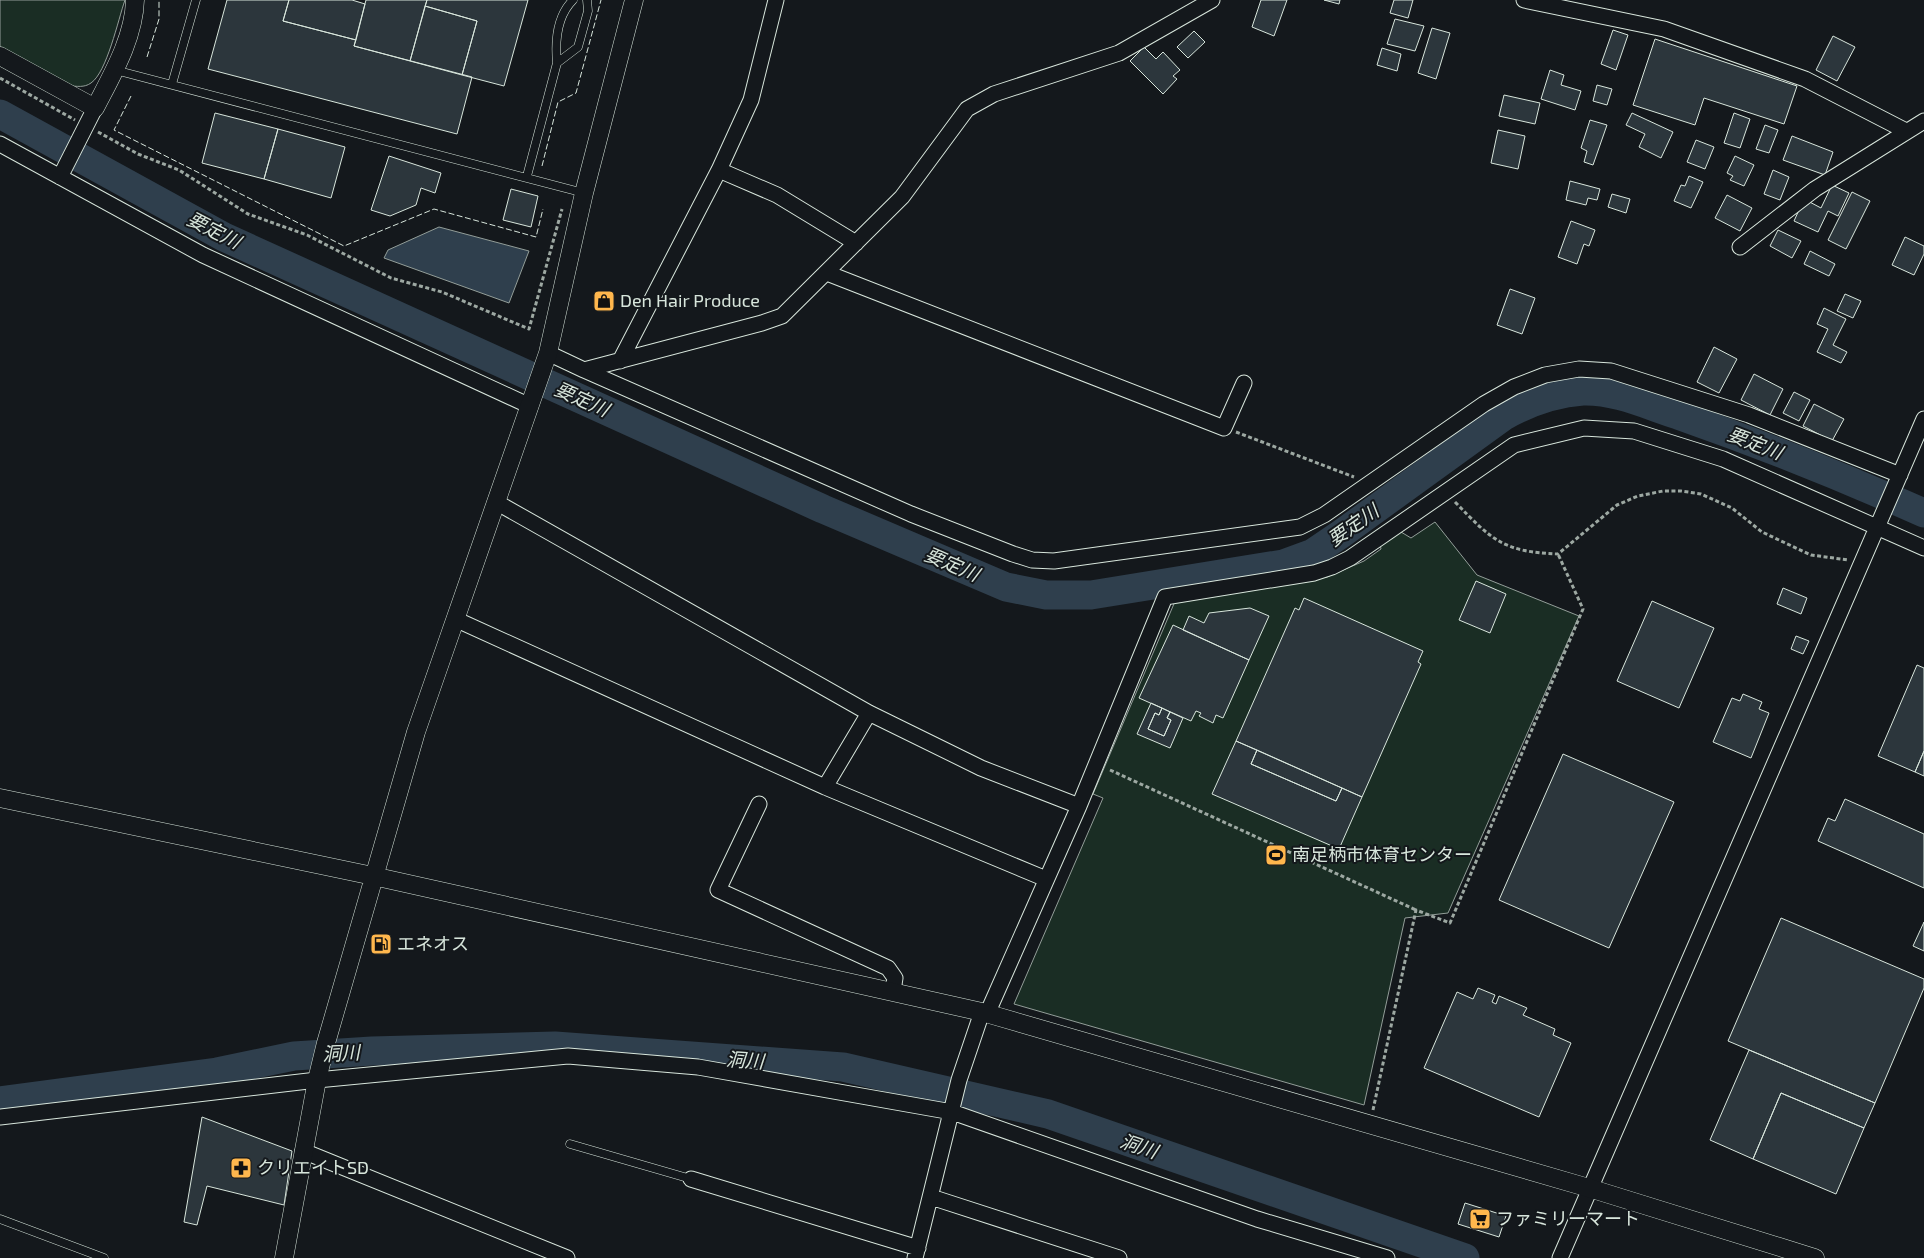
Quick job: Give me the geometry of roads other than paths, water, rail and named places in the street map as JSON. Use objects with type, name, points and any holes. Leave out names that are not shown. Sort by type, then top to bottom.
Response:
[{"type":"street","points":[[62,173],[114,70],[130,30],[135,0]]},
{"type":"street","points":[[284,1258],[303,1151],[326,1043],[416,732],[548,353],[584,193],[634,0]]},
{"type":"street","points":[[620,361],[719,170],[751,100],[776,0]]},
{"type":"street","points":[[584,370],[782,316],[902,197],[968,109],[994,94],[1119,52],[1212,0]]},
{"type":"street","points":[[1524,0],[1664,28],[1805,79],[1906,131]]},
{"type":"street","points":[[0,56],[94,108]]},
{"type":"street","points":[[1740,248],[1815,189],[1924,121]]},
{"type":"street","points":[[0,144],[62,173],[203,255],[530,406]]},
{"type":"street","points":[[719,170],[777,195],[856,243]]},
{"type":"street","points":[[827,273],[1224,428],[1244,383]]},
{"type":"street","points":[[548,353],[911,514],[1032,560],[1054,561],[1300,527],[1324,515],[1484,404],[1514,387],[1545,375],[1579,369],[1611,371],[1749,414],[1898,478]]},
{"type":"street","points":[[1560,1258],[1924,419]]},
{"type":"street","points":[[691,1179],[916,1253],[959,1080],[984,1013],[1079,806],[1165,596],[1314,572],[1332,567],[1350,558],[1447,494],[1514,445],[1584,428],[1634,431],[1723,459],[1880,521],[1924,548]]},
{"type":"street","points":[[496,502],[869,713],[980,768],[1079,806]]},
{"type":"street","points":[[455,619],[826,787],[1046,879]]},
{"type":"street","points":[[826,787],[869,713]]},
{"type":"street","points":[[0,798],[373,876],[893,991],[984,1013],[1589,1188],[1816,1258]]},
{"type":"street","points":[[759,804],[718,890],[888,968],[895,978],[893,991]]},
{"type":"street","points":[[0,1117],[317,1080],[568,1056],[698,1067],[953,1108],[1257,1219],[1387,1258]]},
{"type":"street","points":[[303,1151],[568,1258]]},
{"type":"street","points":[[931,1197],[1118,1258]]},
{"type":"lane","points":[[172,84],[196,0]]},
{"type":"lane","points":[[528,176],[557,63],[555,42],[565,8],[573,0]]},
{"type":"lane","points":[[557,63],[578,47],[588,11],[588,0]]},
{"type":"lane","points":[[114,70],[528,176],[584,193]]},
{"type":"lane","points":[[570,1144],[691,1179]]},
{"type":"lane","points":[[0,1220],[104,1258]]},
{"type":"water","points":[[439,227],[529,251],[509,303],[384,258],[388,250]]},
{"type":"waterway","name":"要定川","points":[[0,114],[224,237],[823,509],[1006,587],[1046,595],[1091,595],[1283,564],[1313,553],[1504,416],[1542,399],[1583,391],[1595,391],[1619,396],[1709,426],[1802,461],[1924,513]]},
{"type":"waterway","name":"洞川","points":[[0,1101],[217,1072],[294,1056],[372,1051],[555,1046],[843,1067],[1048,1114],[1465,1258]]},
{"type":"place","name":"Den Hair Produce","points":[[604,301]]},
{"type":"place","name":"南足柄市体育センター","points":[[1276,855]]},
{"type":"place","name":"エネオス","points":[[381,944]]},
{"type":"place","name":"クリエイトSD","points":[[241,1168]]},
{"type":"place","name":"ファミリーマート","points":[[1480,1219]]}]
